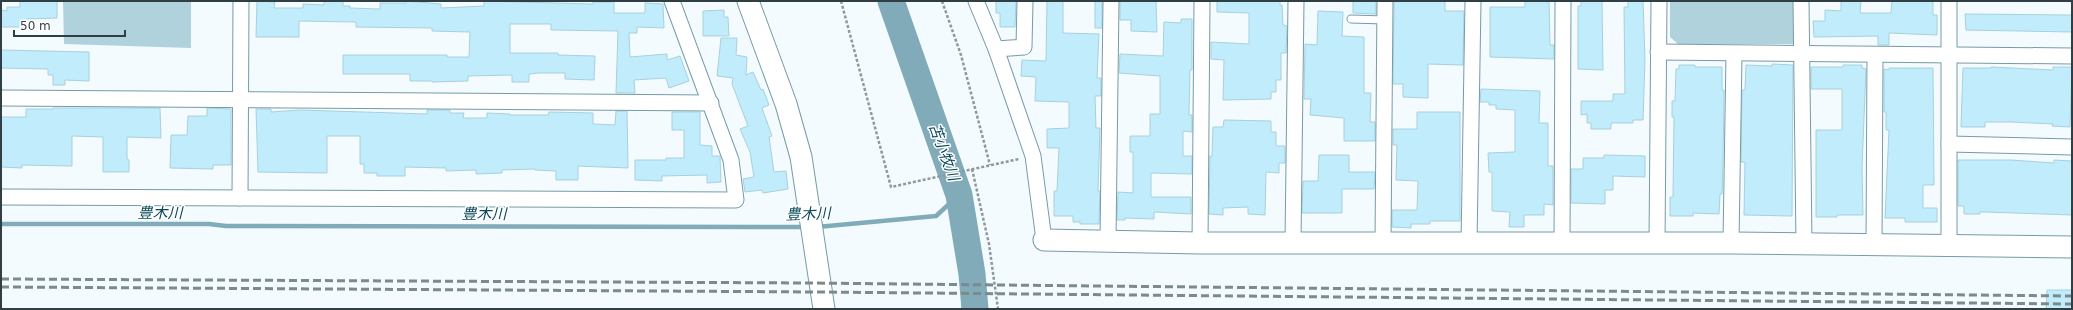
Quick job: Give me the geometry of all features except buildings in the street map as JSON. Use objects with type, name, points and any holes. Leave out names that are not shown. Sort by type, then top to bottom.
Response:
[{"type":"street","points":[[240,198],[241,1]]},
{"type":"street","points":[[1,197],[736,200],[731,160],[672,1]]},
{"type":"street","points":[[748,1],[786,104],[801,158],[824,309]]},
{"type":"street","points":[[976,1],[996,49],[1033,156],[1044,240],[1293,243],[1731,243],[2072,247]]},
{"type":"street","points":[[996,49],[1024,47],[1025,1]]},
{"type":"street","points":[[1108,240],[1111,1]]},
{"type":"street","points":[[1200,242],[1202,1]]},
{"type":"street","points":[[1293,243],[1296,1]]},
{"type":"street","points":[[1382,242],[1385,1]]},
{"type":"street","points":[[1469,243],[1473,1]]},
{"type":"street","points":[[1562,243],[1563,1]]},
{"type":"street","points":[[1657,244],[1659,1]]},
{"type":"street","points":[[1801,1],[1804,244]]},
{"type":"street","points":[[1949,1],[1949,245]]},
{"type":"street","points":[[1658,52],[1802,55],[2072,56]]},
{"type":"street","points":[[1731,243],[1734,54]]},
{"type":"street","points":[[1874,245],[1875,55]]},
{"type":"street","points":[[1,98],[711,103]]},
{"type":"street","points":[[1950,144],[2072,147]]},
{"type":"lane","points":[[1351,19],[1385,20]]},
{"type":"path","points":[[841,1],[891,187],[1002,163]]},
{"type":"path","points":[[942,1],[961,55],[990,165]]},
{"type":"path","points":[[972,169],[989,244],[998,309]]},
{"type":"shaded area","points":[[63,1],[191,1],[191,48],[64,44]]},
{"type":"shaded area","points":[[1670,1],[1793,1],[1794,44],[1678,44],[1670,37]]},
{"type":"waterway","name":"苫小牧川","points":[[891,1],[959,195],[972,274],[975,309]]},
{"type":"waterway","name":"豊木川","points":[[817,227],[936,216],[959,195]]},
{"type":"waterway","name":"豊木川","points":[[1,224],[807,227]]},
{"type":"railway","points":[[1,279],[809,283],[2072,296]]},
{"type":"railway","points":[[1,287],[821,292],[2072,304]]}]
